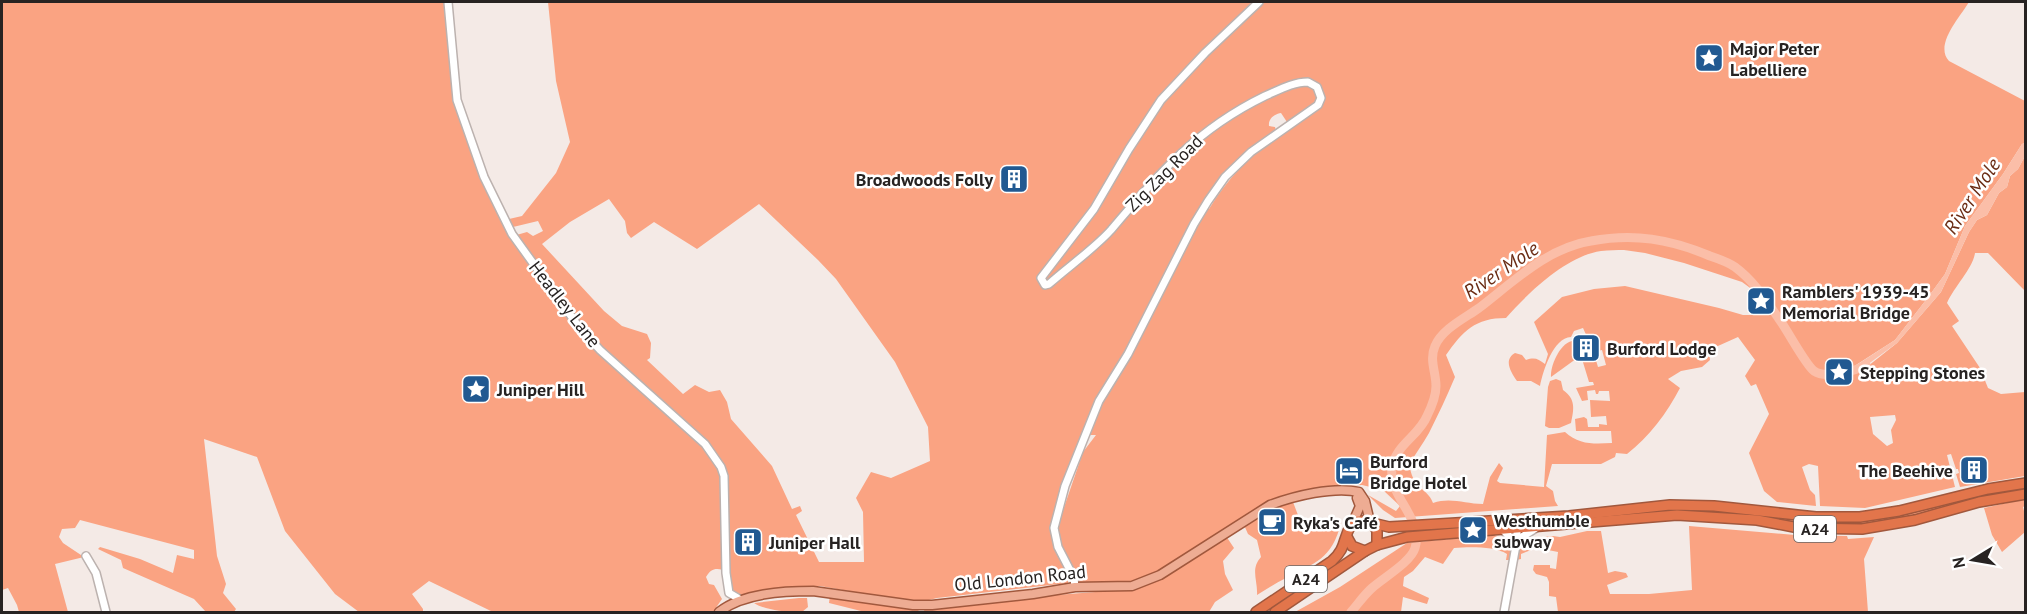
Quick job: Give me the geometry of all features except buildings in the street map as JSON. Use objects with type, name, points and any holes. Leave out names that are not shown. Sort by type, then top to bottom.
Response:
[{"type":"highway","name":"A24","points":[[1377,545],[1429,530],[1507,519],[1569,516],[1670,505],[1714,506],[1816,517],[1860,517],[1899,511],[1989,489],[2025,483]]},
{"type":"highway","name":"A24","points":[[1372,522],[1389,527],[1406,526],[1429,530],[1502,529],[1685,515],[1757,520],[1799,528],[1856,530],[1915,520],[1979,502],[2025,494]]},
{"type":"highway","points":[[1353,522],[1372,522],[1377,531],[1377,545],[1365,551],[1352,546],[1347,537],[1348,529],[1353,522]]},
{"type":"highway","name":"A24","points":[[1256,612],[1332,561],[1340,554],[1347,537]]},
{"type":"highway","name":"A24","points":[[1275,612],[1365,551]]},
{"type":"main road","points":[[1348,492],[1353,491],[1362,495],[1372,522]]},
{"type":"main road","name":"Old London Road","points":[[719,612],[741,600],[784,592],[813,591],[922,609],[1076,587],[1122,588],[1152,580],[1270,505],[1305,494],[1348,492]]},
{"type":"main road","points":[[1348,492],[1359,501],[1359,512],[1353,522]]},
{"type":"street","name":"Headley Lane","points":[[448,2],[457,100],[484,177],[514,236],[579,327],[600,350],[705,444],[722,467],[726,573],[729,593],[741,600]]},
{"type":"street","name":"Zig Zag Road","points":[[1076,587],[1074,578],[1058,548],[1054,528],[1065,486],[1099,401],[1128,354],[1208,201],[1225,177],[1251,152],[1318,105],[1321,98],[1317,87],[1308,82],[1287,86],[1217,123],[1184,149],[1147,187],[1110,231],[1049,284],[1045,285],[1041,278],[1094,209],[1137,135],[1161,100],[1205,53],[1259,2]]},
{"type":"street","points":[[1504,612],[1517,540],[1517,528],[1507,519]]},
{"type":"street","points":[[1517,540],[1539,527]]},
{"type":"street","points":[[1502,529],[1509,536],[1515,550]]},
{"type":"street","points":[[86,556],[96,573],[106,612]]},
{"type":"shaded area","points":[[2,2],[448,2],[457,100],[484,177],[513,236],[527,232],[533,236],[543,231],[538,221],[513,227],[509,219],[522,216],[556,173],[570,142],[556,81],[548,2],[1256,2],[1202,52],[1164,94],[1145,119],[1123,155],[1097,204],[1099,206],[1159,107],[1208,51],[1263,2],[1969,2],[1946,39],[1945,54],[1949,61],[2025,101],[2025,143],[2022,144],[1965,226],[1945,274],[1895,340],[1856,365],[1856,373],[1897,343],[1941,292],[1969,232],[1977,220],[1987,215],[1999,193],[2007,187],[2010,176],[2018,169],[2025,156],[2025,291],[1988,253],[1975,253],[1971,265],[1947,303],[1959,321],[1952,326],[1980,368],[1988,388],[2001,394],[2025,392],[2025,476],[1960,487],[1956,474],[1959,473],[1958,469],[1956,469],[1951,454],[1947,455],[1955,487],[1865,508],[1820,506],[1818,466],[1809,464],[1802,467],[1810,490],[1815,495],[1816,506],[1777,502],[1764,491],[1749,453],[1769,414],[1756,384],[1751,386],[1745,376],[1755,360],[1738,337],[1709,350],[1710,360],[1702,367],[1681,371],[1668,379],[1680,388],[1657,424],[1627,454],[1616,453],[1615,457],[1601,464],[1552,464],[1546,486],[1553,491],[1558,506],[1395,518],[1368,495],[1396,511],[1400,506],[1383,490],[1362,485],[1320,487],[1267,502],[1148,578],[1123,583],[1079,583],[1058,541],[1058,525],[1083,452],[1096,435],[1083,435],[1058,498],[1051,531],[1068,583],[937,598],[917,603],[820,586],[795,587],[743,595],[735,593],[731,586],[728,566],[725,466],[707,443],[596,344],[562,302],[560,304],[599,351],[704,446],[719,467],[722,476],[723,570],[713,570],[706,577],[722,599],[713,612],[493,612],[429,581],[412,594],[423,612],[359,612],[335,594],[285,531],[257,457],[204,439],[217,556],[226,584],[223,593],[236,609],[234,612],[206,612],[194,599],[123,568],[121,560],[98,549],[100,547],[140,559],[173,573],[177,555],[194,559],[194,550],[80,520],[75,528],[62,529],[59,537],[63,543],[84,557],[55,564],[68,612],[19,612],[8,588],[2,590]],"holes":[[[1308,80],[1317,84],[1324,97],[1316,110],[1268,143],[1246,162],[1209,209],[1202,205],[1226,174],[1245,155],[1276,131],[1275,127],[1269,126],[1272,117],[1281,113],[1287,122],[1315,105],[1318,99],[1317,92],[1309,84],[1289,88],[1270,96],[1218,126],[1167,170],[1120,220],[1117,219],[1157,174],[1200,134],[1247,102],[1274,90]],[[609,199],[625,221],[627,233],[631,238],[654,222],[697,249],[759,204],[836,279],[895,362],[928,427],[930,461],[891,478],[871,472],[856,498],[863,512],[864,562],[819,562],[796,515],[802,511],[800,506],[792,509],[772,466],[731,419],[727,402],[720,390],[709,392],[695,385],[683,394],[647,360],[650,358],[651,343],[647,334],[622,326],[604,311],[542,244],[570,222]],[[1621,250],[1645,253],[1684,263],[1742,282],[1753,290],[1764,304],[1752,315],[1743,315],[1625,286],[1594,289],[1562,297],[1534,322],[1548,354],[1545,364],[1536,359],[1526,360],[1522,355],[1515,353],[1509,359],[1509,366],[1517,381],[1531,381],[1540,386],[1546,364],[1554,349],[1559,343],[1571,337],[1574,331],[1583,328],[1594,352],[1602,350],[1606,365],[1598,367],[1595,357],[1582,359],[1589,382],[1593,382],[1594,385],[1576,388],[1582,401],[1588,400],[1587,391],[1595,390],[1596,394],[1599,391],[1609,391],[1610,401],[1590,400],[1591,417],[1606,416],[1607,425],[1599,424],[1599,427],[1588,427],[1587,419],[1584,417],[1575,419],[1576,431],[1611,431],[1612,443],[1581,441],[1565,432],[1547,435],[1544,487],[1500,483],[1497,481],[1503,468],[1499,463],[1490,477],[1483,504],[1452,501],[1433,503],[1415,482],[1409,465],[1429,433],[1455,377],[1446,355],[1464,333],[1486,320],[1506,318],[1536,287],[1574,260],[1601,251]],[[1895,415],[1896,420],[1891,430],[1893,443],[1887,446],[1873,434],[1870,417]]]},
{"type":"shaded area","points":[[2025,143],[2025,156],[2018,169],[2010,176],[2007,187],[1999,193],[1987,215],[1977,220],[1969,232],[1941,292],[1897,343],[1856,373],[1855,366],[1895,340],[1929,296],[1945,274],[1965,226],[2022,144]]},
{"type":"shaded area","points":[[1572,341],[1580,356],[1551,377],[1556,356],[1563,346]]},
{"type":"shaded area","points":[[1556,379],[1561,381],[1563,390],[1572,401],[1573,413],[1571,423],[1559,428],[1549,428],[1545,426],[1548,387],[1550,381]]},
{"type":"shaded area","points":[[2025,486],[2025,491],[1922,514],[1860,524],[1804,523],[1710,514],[1518,522],[1688,508],[1819,519]]},
{"type":"shaded area","points":[[2025,499],[2023,507],[2025,532],[2002,552],[1992,535],[1984,508]]},
{"type":"shaded area","points":[[1293,502],[1301,523],[1341,523],[1337,535],[1333,545],[1321,558],[1257,595],[1255,571],[1261,557],[1257,540],[1248,534],[1244,525],[1278,505]]},
{"type":"shaded area","points":[[1689,526],[1795,535],[1847,536],[1848,539],[1874,537],[1864,559],[1868,612],[1558,612],[1556,597],[1549,596],[1547,577],[1536,574],[1533,570],[1534,565],[1550,565],[1550,568],[1556,569],[1558,552],[1548,550],[1547,545],[1533,547],[1521,554],[1521,559],[1516,560],[1520,541],[1524,539],[1601,531],[1608,573],[1615,571],[1626,573],[1628,577],[1607,585],[1610,594],[1649,594],[1692,590]]},
{"type":"shaded area","points":[[1494,535],[1508,543],[1513,552],[1509,560],[1506,560],[1507,554],[1502,551],[1474,547],[1454,548],[1443,564],[1425,557],[1413,571],[1404,577],[1403,586],[1429,598],[1427,604],[1403,597],[1401,612],[1295,612],[1340,587],[1407,543]]},
{"type":"shaded area","points":[[1226,536],[1234,548],[1223,561],[1225,574],[1233,590],[1215,602],[1209,612],[923,612],[926,608],[976,601],[1135,589],[1162,579]]},
{"type":"shaded area","points":[[830,595],[904,606],[905,609],[919,609],[918,612],[865,612],[829,603]]},
{"type":"shaded area","points":[[807,598],[808,607],[802,612],[764,608],[754,603]]},
{"type":"waterway","name":"River Mole","points":[[1351,612],[1369,591],[1408,559],[1415,548],[1415,527],[1395,489],[1392,468],[1398,453],[1419,429],[1432,405],[1436,386],[1433,351],[1438,340],[1448,329],[1545,258],[1575,245],[1607,239],[1652,239],[1681,245],[1729,264],[1748,278],[1783,324],[1814,371],[1833,374],[1848,372],[1866,365]]},
{"type":"place","name":"Major Peter Labelliere","points":[[1709,58]]},
{"type":"place","name":"Broadwoods Folly","points":[[1014,179]]},
{"type":"place","name":"Ramblers' 1939-45 Memorial Bridge","points":[[1761,301]]},
{"type":"place","name":"Burford Lodge","points":[[1586,348]]},
{"type":"place","name":"Stepping Stones","points":[[1839,372]]},
{"type":"place","name":"Juniper Hill","points":[[476,389]]},
{"type":"place","name":"The Beehive","points":[[1974,470]]},
{"type":"place","name":"Burford Bridge Hotel","points":[[1349,471]]},
{"type":"place","name":"Ryka's Café","points":[[1272,522]]},
{"type":"place","name":"Westhumble subway","points":[[1473,530]]},
{"type":"place","name":"Juniper Hall","points":[[748,542]]}]
